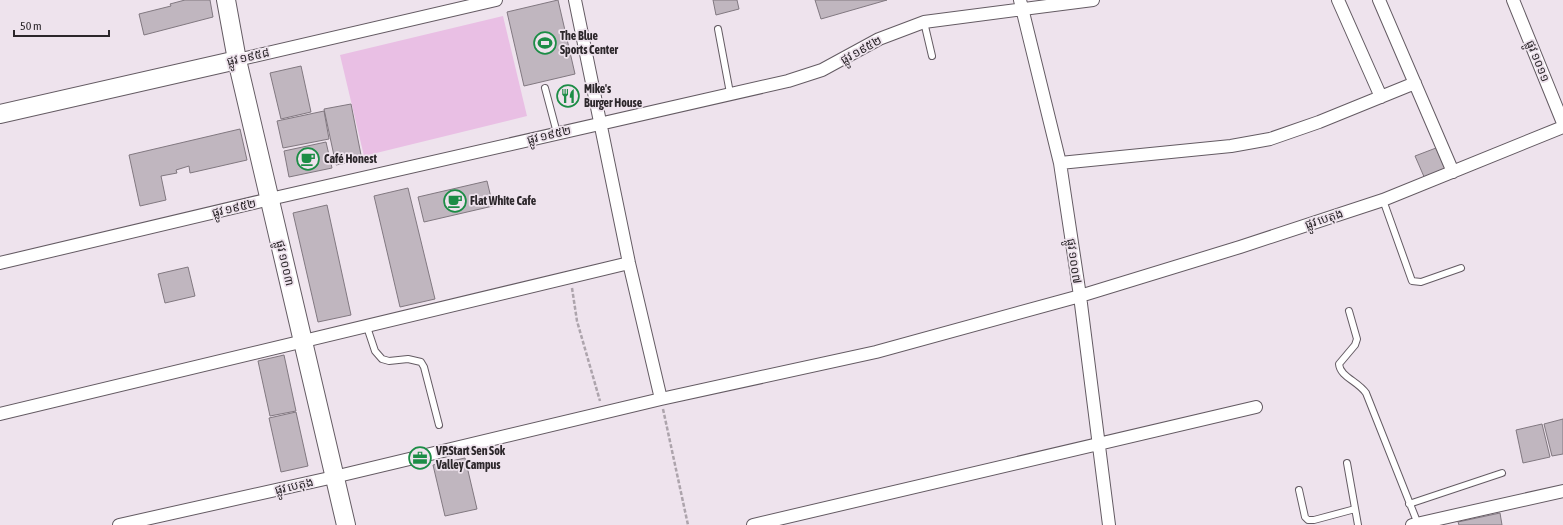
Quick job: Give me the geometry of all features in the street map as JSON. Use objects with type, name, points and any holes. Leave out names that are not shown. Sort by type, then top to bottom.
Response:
[{"type":"street","name":"ផ្លូវ ១០០៣","points":[[226,0],[237,60],[346,525]]},
{"type":"street","name":"ផ្លូវ ១៩៥៨","points":[[0,114],[496,0]]},
{"type":"street","points":[[575,0],[629,263],[661,399]]},
{"type":"street","name":"ផ្លូវ ១៩៥២","points":[[0,263],[270,199],[788,81],[822,70],[848,58],[879,39],[924,22],[1021,4],[1093,0]]},
{"type":"street","points":[[1338,0],[1381,97]]},
{"type":"street","points":[[1379,0],[1453,172]]},
{"type":"street","name":"ផ្លូវ ១០១១","points":[[1514,0],[1563,123]]},
{"type":"street","name":"ផ្លូវ ១០០៧","points":[[1021,4],[1060,163],[1080,296],[1097,444],[1109,525]]},
{"type":"street","points":[[1060,163],[1231,146],[1270,138],[1319,122],[1415,83]]},
{"type":"street","name":"ផ្លូវ បេតុង","points":[[119,525],[334,477],[661,399],[876,352],[1080,296],[1240,247],[1384,200],[1563,127]]},
{"type":"street","points":[[0,414],[629,263]]},
{"type":"street","points":[[753,525],[1256,407]]},
{"type":"street","points":[[1415,524],[1563,492]]},
{"type":"lane","points":[[924,22],[932,56]]},
{"type":"lane","points":[[718,29],[730,93]]},
{"type":"lane","points":[[545,88],[557,133]]},
{"type":"lane","points":[[1384,200],[1412,281],[1421,282],[1461,268]]},
{"type":"lane","points":[[1349,311],[1357,339],[1355,345],[1339,364],[1339,370],[1361,386],[1366,393],[1410,504],[1415,524]]},
{"type":"lane","points":[[367,327],[375,351],[382,359],[389,361],[408,359],[421,362],[439,426]]},
{"type":"lane","points":[[1347,463],[1358,525]]},
{"type":"lane","points":[[1410,504],[1502,473]]},
{"type":"lane","points":[[1299,490],[1305,517],[1308,520],[1314,520],[1355,509]]},
{"type":"path","points":[[570,276],[577,321],[591,376],[603,413]]},
{"type":"path","points":[[661,399],[688,525]]},
{"type":"shaded area","points":[[503,16],[527,116],[364,156],[340,55]]},
{"type":"building","points":[[185,0],[210,0],[213,17],[144,35],[139,14],[171,6],[170,4]]},
{"type":"building","points":[[558,0],[575,74],[524,86],[507,12]]},
{"type":"building","points":[[713,0],[737,0],[739,9],[716,15]]},
{"type":"building","points":[[815,0],[887,0],[821,19]]},
{"type":"building","points":[[301,66],[311,112],[281,119],[270,73]]},
{"type":"building","points":[[351,104],[362,160],[336,165],[324,109]]},
{"type":"building","points":[[324,111],[329,139],[283,148],[277,121]]},
{"type":"building","points":[[240,129],[247,160],[190,173],[189,166],[176,170],[177,173],[161,176],[166,200],[140,206],[129,155]]},
{"type":"building","name":"Café Honest","points":[[326,142],[332,168],[289,177],[284,151]]},
{"type":"building","points":[[1436,148],[1446,171],[1425,179],[1415,156]]},
{"type":"building","name":"Flat White Cafe","points":[[487,181],[493,206],[424,222],[418,197]]},
{"type":"building","points":[[408,188],[435,299],[400,307],[374,196]]},
{"type":"building","points":[[327,205],[351,315],[318,322],[293,213]]},
{"type":"building","points":[[188,267],[195,296],[165,303],[158,274]]},
{"type":"building","points":[[284,355],[296,411],[270,416],[258,361]]},
{"type":"building","points":[[296,412],[308,466],[281,472],[269,418]]},
{"type":"building","points":[[1563,419],[1563,454],[1552,456],[1544,424]]},
{"type":"building","points":[[1542,424],[1550,457],[1523,463],[1516,430]]},
{"type":"building","points":[[465,458],[477,509],[445,516],[433,465]]},
{"type":"building","points":[[1500,513],[1502,525],[1459,525],[1458,522]]},
{"type":"place","name":"The Blue Sports Center","points":[[545,43]]},
{"type":"place","name":"Mike's Burger House","points":[[568,96]]},
{"type":"place","name":"Café Honest","points":[[308,159]]},
{"type":"place","name":"Flat White Cafe","points":[[455,201]]},
{"type":"place","name":"VP.Start Sen Sok Valley Campus","points":[[420,458]]}]
